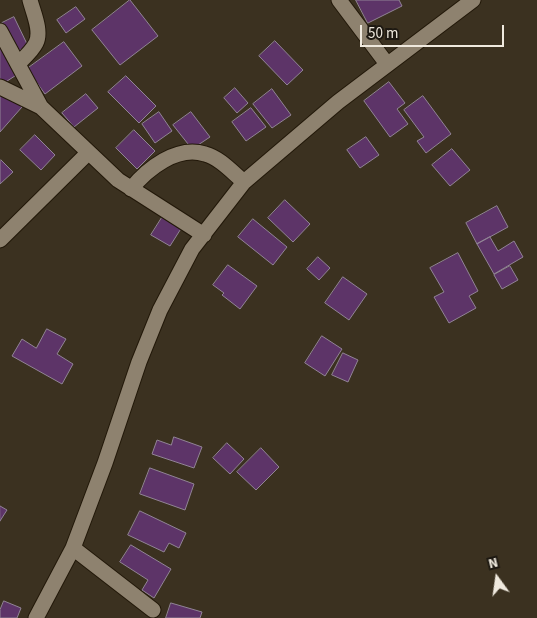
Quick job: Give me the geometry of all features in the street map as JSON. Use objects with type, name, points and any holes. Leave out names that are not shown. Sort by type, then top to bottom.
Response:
[{"type":"street","points":[[18,64],[38,40],[30,0]]},
{"type":"street","points":[[339,0],[387,64]]},
{"type":"street","points":[[36,618],[73,548],[105,463],[139,362],[160,310],[188,257],[244,182],[310,125],[472,0]]},
{"type":"street","points":[[0,31],[42,107],[118,180],[204,235]]},
{"type":"street","points":[[0,87],[42,107]]},
{"type":"street","points":[[131,190],[156,165],[182,153],[194,152],[205,154],[217,160],[244,182]]},
{"type":"street","points":[[0,240],[88,153]]},
{"type":"street","points":[[73,548],[153,610]]},
{"type":"building","points":[[130,0],[158,36],[120,65],[92,30]]},
{"type":"building","points":[[356,0],[399,0],[402,6],[368,23]]},
{"type":"building","points":[[76,7],[85,19],[66,33],[57,20]]},
{"type":"building","points":[[14,17],[28,46],[16,52],[2,23]]},
{"type":"building","points":[[275,41],[303,70],[287,85],[259,56]]},
{"type":"building","points":[[64,42],[82,66],[45,94],[27,69]]},
{"type":"building","points":[[0,47],[21,72],[1,85],[0,83]]},
{"type":"building","points":[[126,76],[156,106],[139,123],[108,92]]},
{"type":"building","points":[[389,82],[405,103],[397,109],[408,124],[390,137],[364,101]]},
{"type":"building","points":[[235,88],[248,103],[237,113],[224,98]]},
{"type":"building","points":[[2,89],[22,107],[0,132],[0,92]]},
{"type":"building","points":[[272,89],[291,115],[272,128],[253,104]]},
{"type":"building","points":[[86,94],[98,108],[74,127],[62,113]]},
{"type":"building","points":[[423,96],[451,134],[426,153],[417,141],[424,137],[404,110]]},
{"type":"building","points":[[251,108],[266,127],[246,141],[232,122]]},
{"type":"building","points":[[159,112],[172,131],[155,143],[142,124]]},
{"type":"building","points":[[191,112],[210,137],[192,149],[173,125]]},
{"type":"building","points":[[134,130],[155,151],[137,169],[116,148]]},
{"type":"building","points":[[35,135],[55,155],[41,170],[20,150]]},
{"type":"building","points":[[366,137],[379,155],[360,168],[347,150]]},
{"type":"building","points":[[452,149],[470,170],[450,186],[432,165]]},
{"type":"building","points":[[0,161],[13,172],[0,184]]},
{"type":"building","points":[[285,200],[310,224],[293,242],[268,218]]},
{"type":"building","points":[[497,206],[508,227],[477,244],[466,223]]},
{"type":"building","points":[[163,216],[182,227],[170,246],[151,235]]},
{"type":"building","points":[[253,219],[287,247],[273,265],[238,237]]},
{"type":"building","points":[[490,237],[498,251],[514,241],[523,257],[494,274],[477,244]]},
{"type":"building","points":[[458,253],[478,291],[469,296],[476,308],[449,323],[434,297],[444,292],[430,268]]},
{"type":"building","points":[[318,257],[330,268],[319,280],[307,269]]},
{"type":"building","points":[[228,265],[257,286],[240,309],[213,285]]},
{"type":"building","points":[[510,266],[518,280],[502,289],[494,275]]},
{"type":"building","points":[[343,277],[367,294],[349,320],[325,303]]},
{"type":"building","points":[[47,329],[66,339],[57,354],[73,364],[62,384],[12,356],[22,339],[36,348]]},
{"type":"building","points":[[322,336],[342,349],[325,376],[305,363]]},
{"type":"building","points":[[343,353],[358,360],[348,382],[332,375]]},
{"type":"building","points":[[174,437],[202,447],[194,468],[152,454],[157,440],[171,445]]},
{"type":"building","points":[[227,443],[244,459],[230,474],[213,458]]},
{"type":"building","points":[[261,448],[279,467],[256,490],[237,472]]},
{"type":"building","points":[[150,468],[194,484],[185,510],[140,494]]},
{"type":"building","points":[[0,506],[7,510],[0,521]]},
{"type":"building","points":[[140,511],[186,533],[179,548],[169,543],[164,552],[128,535]]},
{"type":"building","points":[[131,545],[171,569],[154,598],[142,590],[148,580],[120,562]]},
{"type":"building","points":[[4,601],[21,608],[17,618],[0,618],[0,610]]},
{"type":"building","points":[[171,603],[202,612],[200,618],[166,618]]}]
